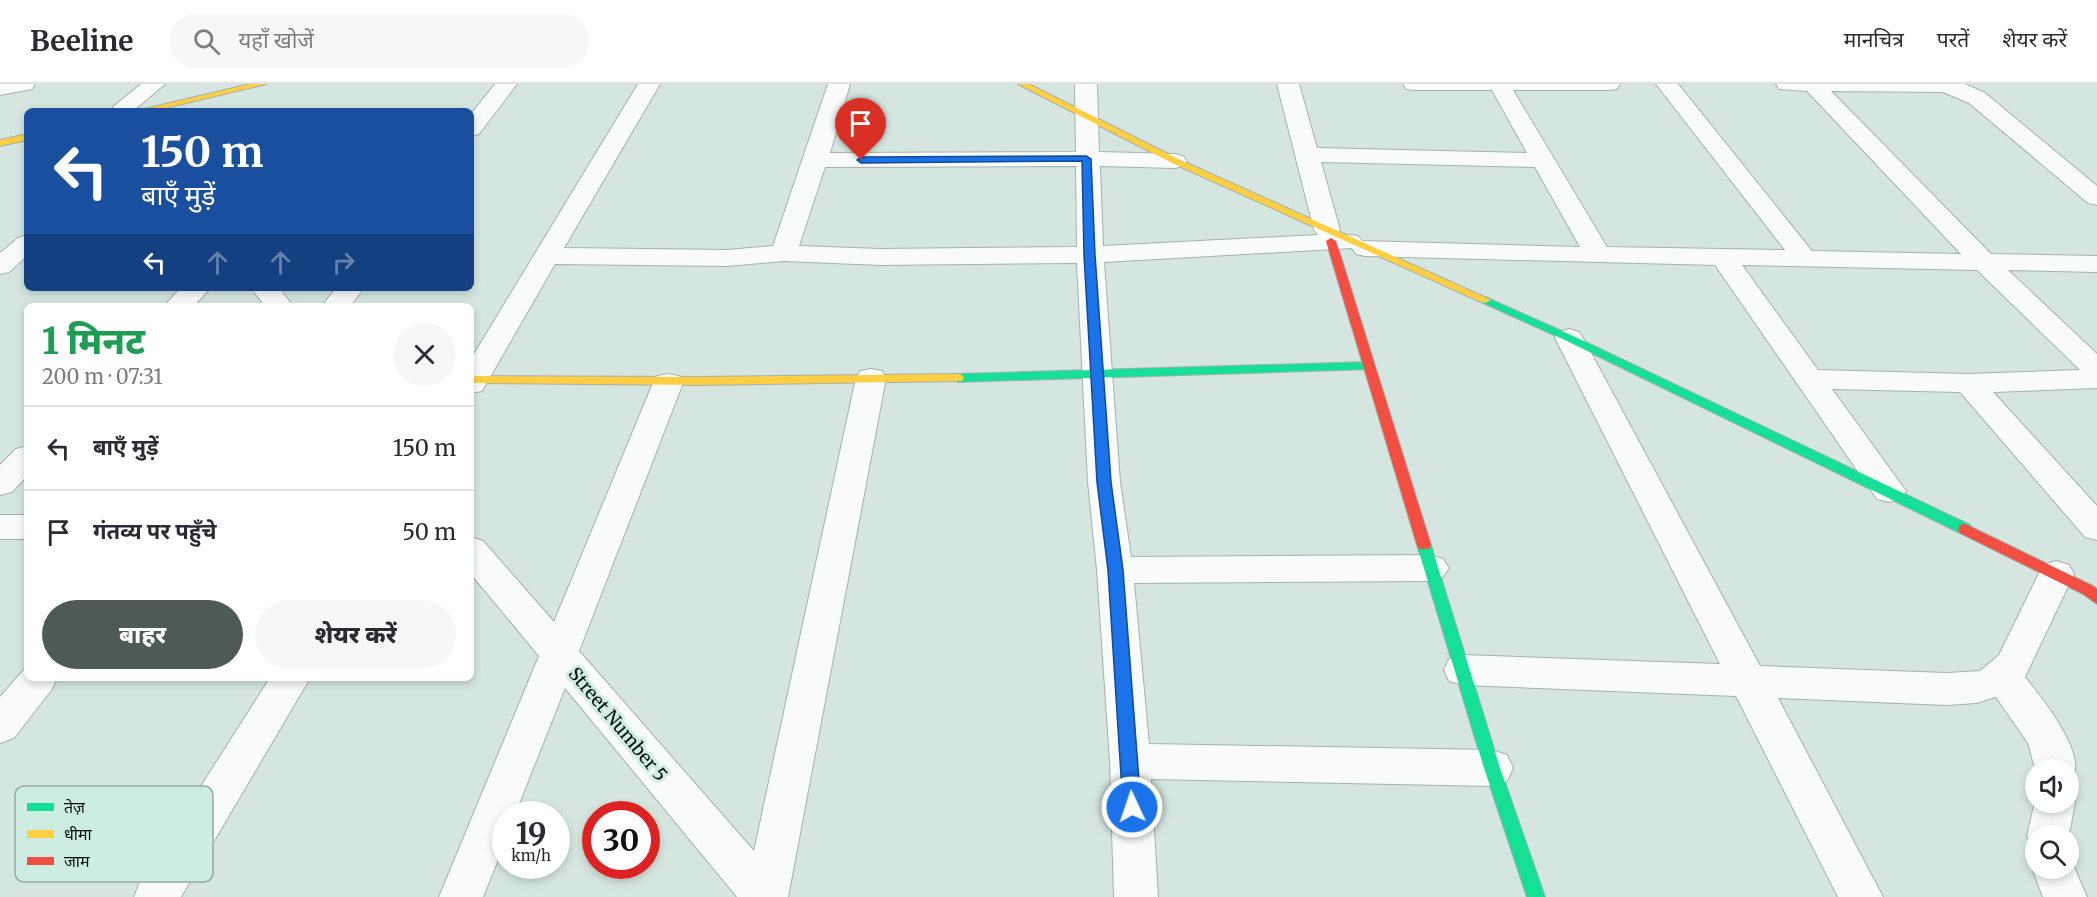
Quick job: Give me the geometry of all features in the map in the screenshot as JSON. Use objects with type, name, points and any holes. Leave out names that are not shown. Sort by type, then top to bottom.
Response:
[{"type":"street","points":[[0,89],[24,84]]},
{"type":"street","points":[[127,105],[154,84]]},
{"type":"street","points":[[127,105],[262,84]]},
{"type":"street","points":[[474,125],[506,84]]},
{"type":"street","points":[[474,379],[649,84]]},
{"type":"street","points":[[784,253],[839,84]]},
{"type":"street","points":[[1022,84],[1085,99],[1175,161],[1343,240],[1569,338],[1889,491],[2088,590],[2097,598]]},
{"type":"street","points":[[1288,84],[1307,155],[1343,240],[1369,366],[1492,768],[1536,897]]},
{"type":"street","points":[[1414,84],[1609,84]]},
{"type":"street","points":[[1667,84],[1804,259]]},
{"type":"street","points":[[1787,84],[1943,86],[1968,93],[2088,178],[2097,198]]},
{"type":"street","points":[[1812,84],[1984,262],[2097,370]]},
{"type":"street","points":[[1500,85],[1598,255]]},
{"type":"street","points":[[1085,99],[1090,255],[1104,482],[1115,570],[1130,762],[1136,897]]},
{"type":"street","points":[[0,143],[24,138]]},
{"type":"street","points":[[1307,155],[1544,160]]},
{"type":"street","points":[[816,160],[1175,161]]},
{"type":"street","points":[[547,256],[727,258],[784,253],[881,257],[1090,255],[1343,240],[1598,255],[2097,264]]},
{"type":"street","points":[[0,248],[24,243]]},
{"type":"street","points":[[0,266],[24,245]]},
{"type":"street","points":[[1723,258],[1889,491]]},
{"type":"street","points":[[181,303],[193,291]]},
{"type":"street","points":[[267,291],[277,303]]},
{"type":"street","points":[[338,303],[348,291]]},
{"type":"street","points":[[1569,338],[1861,897]]},
{"type":"street","points":[[474,382],[668,383],[1099,375],[1369,366]]},
{"type":"street","points":[[765,897],[871,378]]},
{"type":"street","points":[[1811,379],[1968,383],[2097,379]]},
{"type":"street","points":[[461,897],[557,653],[668,383]]},
{"type":"street","points":[[1968,383],[2097,528]]},
{"type":"street","points":[[0,484],[24,460]]},
{"type":"street","points":[[0,527],[24,527]]},
{"type":"street","name":"Street Number 5","points":[[474,554],[765,897]]},
{"type":"street","points":[[1115,570],[1431,568]]},
{"type":"street","points":[[1463,670],[1947,689],[1985,687],[2003,678],[2013,665],[2056,574]]},
{"type":"street","points":[[2003,678],[2036,721],[2054,759]]},
{"type":"street","points":[[0,726],[36,681]]},
{"type":"street","points":[[213,805],[289,681]]},
{"type":"street","points":[[1130,762],[1492,768]]},
{"type":"street","points":[[2058,879],[2065,897]]},
{"type":"street","points":[[156,897],[165,882]]},
{"type":"traffic: fast","points":[[1485,300],[1569,338],[1965,529]]},
{"type":"traffic: fast","points":[[958,378],[1369,366]]},
{"type":"traffic: fast","points":[[1424,545],[1492,768],[1536,897]]},
{"type":"traffic: slow","points":[[154,108],[262,84]]},
{"type":"traffic: slow","points":[[1022,84],[1175,161],[1485,300]]},
{"type":"traffic: slow","points":[[0,143],[24,138]]},
{"type":"traffic: slow","points":[[474,380],[698,381],[958,378]]},
{"type":"traffic: jam","points":[[1331,241],[1424,545]]},
{"type":"traffic: jam","points":[[1965,529],[2088,590],[2097,598]]},
{"type":"route","points":[[861,160],[1086,159],[1104,482],[1115,570],[1132,807]]}]
